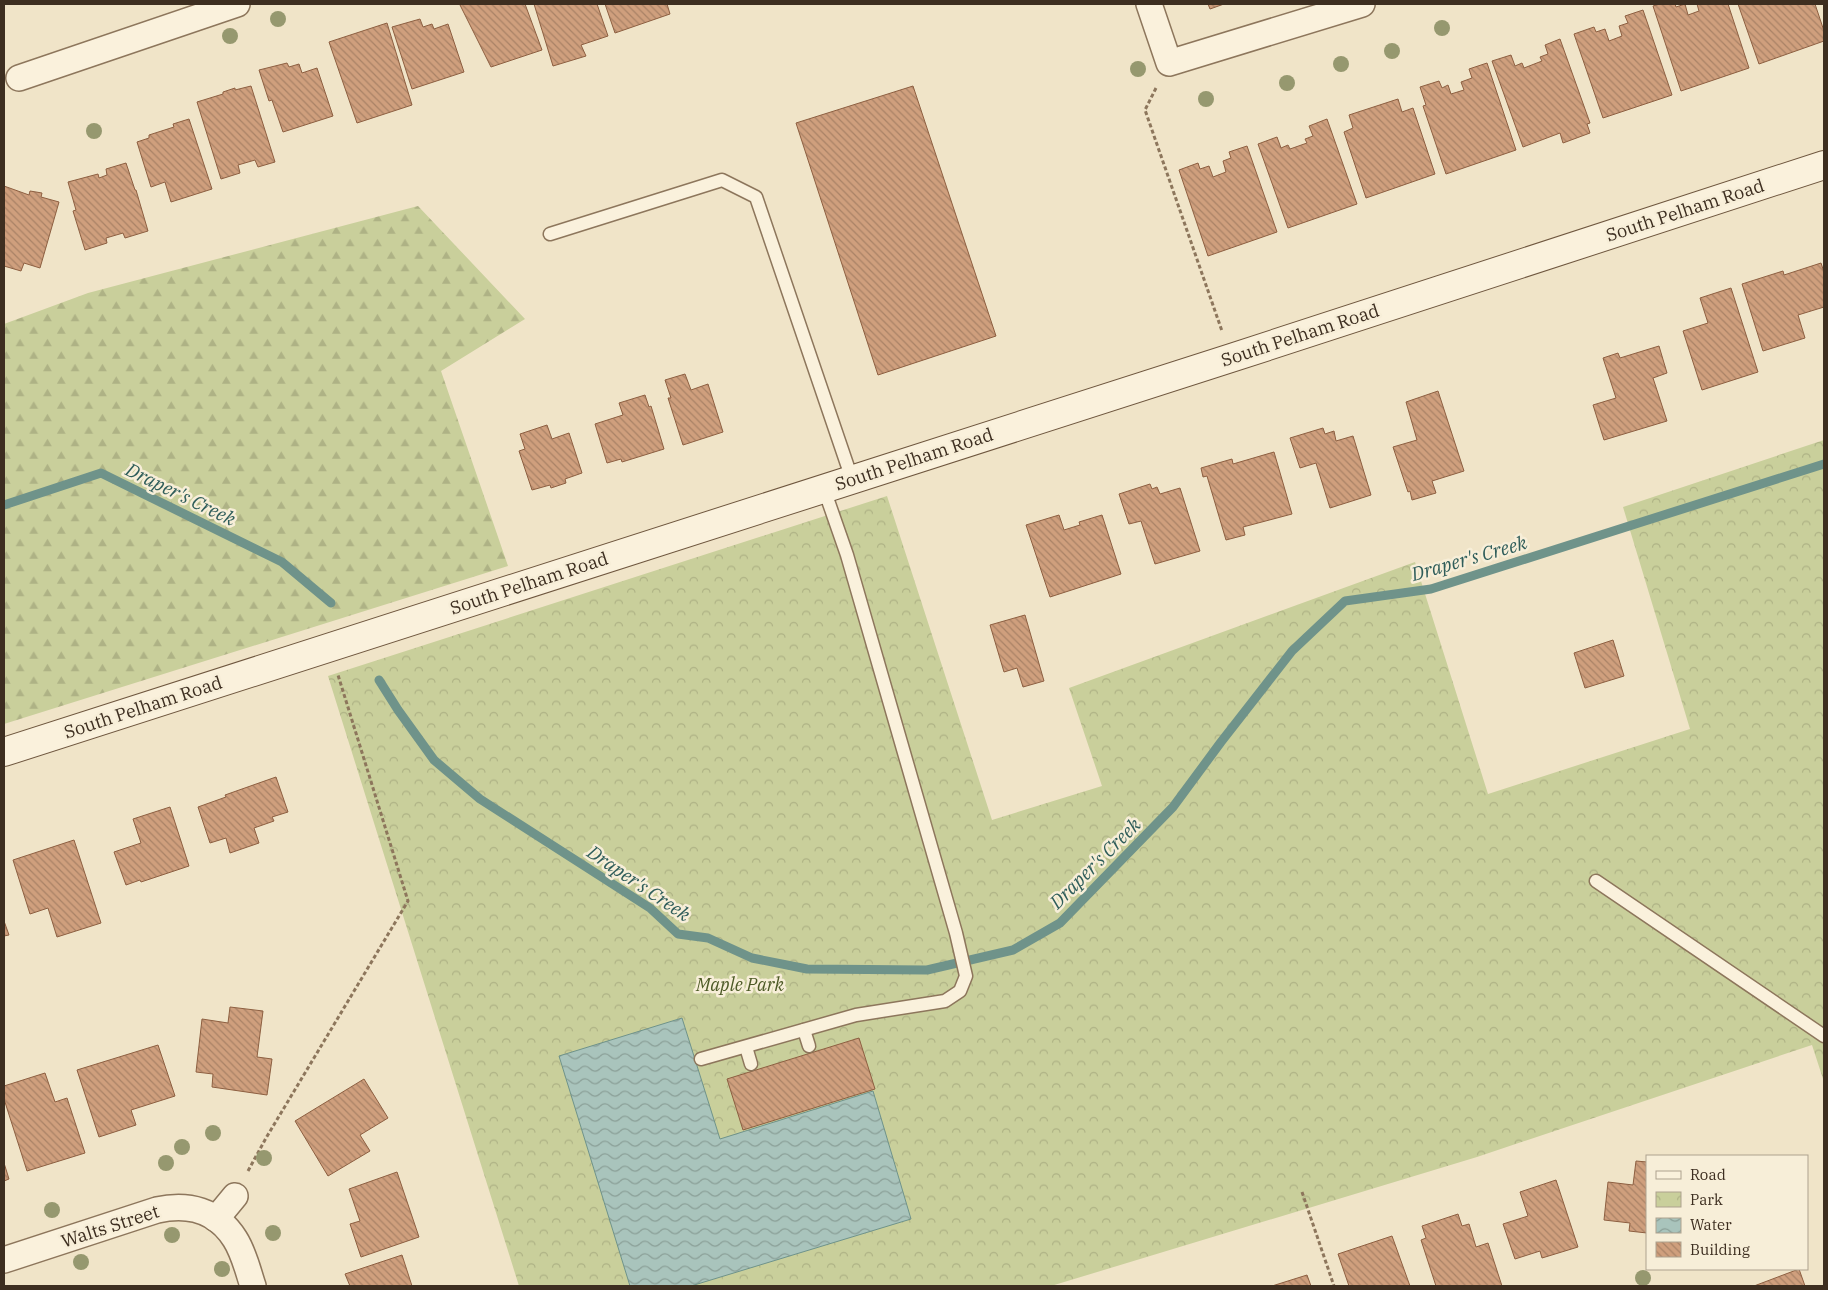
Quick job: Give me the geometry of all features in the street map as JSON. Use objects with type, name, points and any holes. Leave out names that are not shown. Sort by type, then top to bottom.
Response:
[{"type":"main road","name":"South Pelham Road","points":[[4,752],[1231,358],[1824,165]]},
{"type":"street","points":[[19,78],[238,4]]},
{"type":"street","points":[[1149,4],[1169,63],[1362,4]]},
{"type":"street","points":[[216,1219],[235,1196]]},
{"type":"street","name":"Walts Street","points":[[4,1260],[174,1206],[190,1208],[208,1214],[216,1219],[235,1238],[243,1255],[253,1286]]},
{"type":"lane","points":[[550,234],[722,180],[756,196],[852,479]]},
{"type":"lane","points":[[701,1059],[856,1015],[945,1001],[960,991],[966,976],[956,933],[847,555],[824,488]]},
{"type":"lane","points":[[1596,881],[1824,1036]]},
{"type":"lane","points":[[804,1030],[809,1046]]},
{"type":"lane","points":[[746,1047],[752,1064]]},
{"type":"path","points":[[1169,63],[1145,110],[1231,358]]},
{"type":"path","points":[[235,1196],[266,1138],[408,901],[329,647]]},
{"type":"path","points":[[1302,1192],[1334,1286]]},
{"type":"green space","points":[[418,206],[525,319],[441,371],[508,566],[4,724],[4,324],[88,293]]},
{"type":"green space","name":"Maple Park","points":[[1824,440],[1824,1082],[1812,1045],[1477,1157],[1051,1286],[519,1286],[328,676],[887,496],[992,820],[1102,786],[1069,688],[1415,562],[1488,794],[1690,729],[1623,507]]},
{"type":"water","points":[[682,1018],[720,1139],[873,1091],[911,1219],[691,1286],[630,1286],[559,1056]]},
{"type":"building","points":[[525,4],[542,50],[491,67],[460,5]]},
{"type":"building","points":[[534,4],[597,4],[608,36],[581,45],[586,56],[553,66]]},
{"type":"building","points":[[605,4],[667,4],[670,14],[615,33]]},
{"type":"building","points":[[1208,4],[1224,4],[1210,9]]},
{"type":"building","points":[[1675,4],[1676,7],[1685,4],[1688,15],[1699,11],[1697,4],[1728,4],[1749,68],[1681,91],[1653,6]]},
{"type":"building","points":[[1738,4],[1815,4],[1824,31],[1824,41],[1759,64]]},
{"type":"building","points":[[1643,10],[1672,95],[1603,118],[1574,34],[1594,27],[1596,32],[1605,29],[1609,41],[1622,36],[1619,26],[1628,23],[1625,16]]},
{"type":"building","points":[[420,19],[423,27],[432,24],[434,29],[448,24],[464,72],[412,89],[392,27]]},
{"type":"building","points":[[387,23],[412,105],[357,123],[329,42]]},
{"type":"building","points":[[1560,39],[1590,123],[1587,124],[1590,133],[1563,143],[1560,133],[1523,147],[1492,61],[1511,55],[1515,66],[1522,63],[1524,68],[1542,61],[1540,57],[1548,54],[1545,45]]},
{"type":"building","points":[[287,63],[289,67],[299,64],[302,73],[317,68],[333,116],[283,132],[272,100],[269,101],[259,70]]},
{"type":"building","points":[[1487,63],[1516,150],[1446,174],[1423,106],[1426,105],[1420,87],[1439,81],[1442,88],[1448,85],[1451,94],[1464,90],[1461,82],[1472,78],[1469,69]]},
{"type":"building","points":[[251,86],[275,162],[258,167],[255,160],[238,165],[240,173],[221,179],[197,102],[235,88],[235,90]]},
{"type":"building","points":[[913,86],[996,336],[878,375],[796,123]]},
{"type":"building","points":[[1398,99],[1402,112],[1413,108],[1435,174],[1366,198],[1344,132],[1353,128],[1349,115]]},
{"type":"building","points":[[189,119],[212,189],[171,202],[165,182],[151,187],[137,142],[149,138],[149,135],[174,127],[173,124]]},
{"type":"building","points":[[1327,119],[1357,204],[1288,228],[1258,144],[1277,137],[1281,148],[1288,145],[1290,149],[1307,143],[1305,139],[1313,136],[1309,126]]},
{"type":"building","points":[[1247,146],[1277,232],[1208,256],[1179,170],[1198,163],[1200,169],[1209,166],[1213,177],[1226,172],[1223,161],[1231,158],[1229,152]]},
{"type":"building","points":[[126,163],[148,231],[125,238],[123,233],[106,238],[107,243],[85,250],[73,211],[76,210],[68,182],[98,174],[99,178],[107,175],[106,169]]},
{"type":"building","points":[[4,186],[29,195],[30,191],[42,193],[41,197],[59,202],[40,268],[24,263],[21,271],[4,266]]},
{"type":"building","points":[[1821,263],[1824,272],[1824,307],[1798,315],[1805,338],[1763,351],[1742,284],[1783,271],[1784,275]]},
{"type":"building","points":[[1731,288],[1758,372],[1702,390],[1683,331],[1708,323],[1700,298]]},
{"type":"building","points":[[1659,346],[1667,373],[1653,378],[1667,421],[1604,440],[1593,405],[1616,398],[1603,358],[1618,353],[1620,358]]},
{"type":"building","points":[[685,374],[691,390],[708,384],[723,432],[683,445],[668,398],[671,398],[665,380]]},
{"type":"building","points":[[1438,391],[1464,471],[1432,481],[1436,493],[1412,500],[1393,447],[1417,440],[1406,402]]},
{"type":"building","points":[[645,395],[649,407],[651,406],[664,449],[622,462],[621,459],[607,463],[595,424],[623,415],[619,403]]},
{"type":"building","points":[[547,425],[552,439],[569,433],[582,473],[565,479],[566,483],[551,488],[550,485],[532,490],[519,451],[525,449],[520,434]]},
{"type":"building","points":[[1323,428],[1325,434],[1334,431],[1336,441],[1353,436],[1371,495],[1330,508],[1316,463],[1300,468],[1290,438]]},
{"type":"building","points":[[1274,452],[1292,514],[1243,527],[1245,535],[1226,540],[1207,476],[1203,477],[1201,468],[1232,459],[1233,464]]},
{"type":"building","points":[[1150,484],[1152,489],[1157,487],[1160,494],[1180,488],[1200,551],[1155,564],[1141,521],[1129,524],[1119,494]]},
{"type":"building","points":[[1059,515],[1064,530],[1080,525],[1079,522],[1102,515],[1121,574],[1050,597],[1026,525]]},
{"type":"building","points":[[1025,615],[1044,681],[1023,687],[1017,668],[1004,672],[990,625]]},
{"type":"building","points":[[1613,640],[1624,676],[1585,688],[1574,653]]},
{"type":"building","points":[[276,777],[288,812],[272,817],[274,821],[254,828],[259,843],[230,853],[226,838],[210,843],[198,807],[226,797],[225,795]]},
{"type":"building","points":[[170,807],[189,866],[126,885],[114,852],[141,843],[133,819]]},
{"type":"building","points":[[74,840],[101,923],[57,937],[48,908],[30,914],[13,860]]},
{"type":"building","points":[[4,921],[9,935],[4,936]]},
{"type":"building","points":[[230,1007],[263,1011],[257,1057],[272,1059],[267,1095],[212,1087],[213,1074],[196,1072],[202,1019],[228,1023]]},
{"type":"building","points":[[859,1038],[875,1089],[743,1130],[727,1079]]},
{"type":"building","points":[[158,1045],[175,1096],[131,1110],[136,1125],[99,1137],[77,1070]]},
{"type":"building","points":[[45,1073],[55,1102],[67,1098],[85,1153],[27,1171],[4,1099],[4,1086]]},
{"type":"building","points":[[364,1079],[388,1118],[360,1135],[370,1151],[328,1176],[295,1121]]},
{"type":"building","points":[[1636,1161],[1646,1162],[1646,1233],[1629,1231],[1630,1223],[1604,1220],[1608,1182],[1633,1185]]},
{"type":"building","points":[[4,1163],[9,1179],[4,1181]]},
{"type":"building","points":[[397,1172],[419,1237],[361,1257],[350,1224],[360,1221],[349,1189]]},
{"type":"building","points":[[1556,1180],[1578,1247],[1542,1258],[1540,1251],[1515,1259],[1503,1224],[1528,1216],[1520,1192]]},
{"type":"building","points":[[1458,1214],[1462,1226],[1469,1224],[1476,1247],[1488,1243],[1502,1286],[1436,1286],[1421,1240],[1426,1238],[1422,1226]]},
{"type":"building","points":[[1392,1236],[1410,1286],[1349,1286],[1338,1254]]},
{"type":"building","points":[[402,1255],[412,1286],[350,1286],[345,1274]]},
{"type":"building","points":[[1799,1270],[1805,1286],[1754,1286]]},
{"type":"building","points":[[1307,1275],[1311,1286],[1272,1286]]},
{"type":"waterway","name":"Draper's Creek","points":[[379,680],[434,760],[480,799],[650,908],[678,934],[708,938],[752,958],[807,969],[927,970],[1013,950],[1060,923],[1173,807],[1292,651],[1345,601],[1431,589],[1824,464]]},
{"type":"waterway","name":"Draper's Creek","points":[[4,505],[101,473],[282,562],[331,603]]}]
